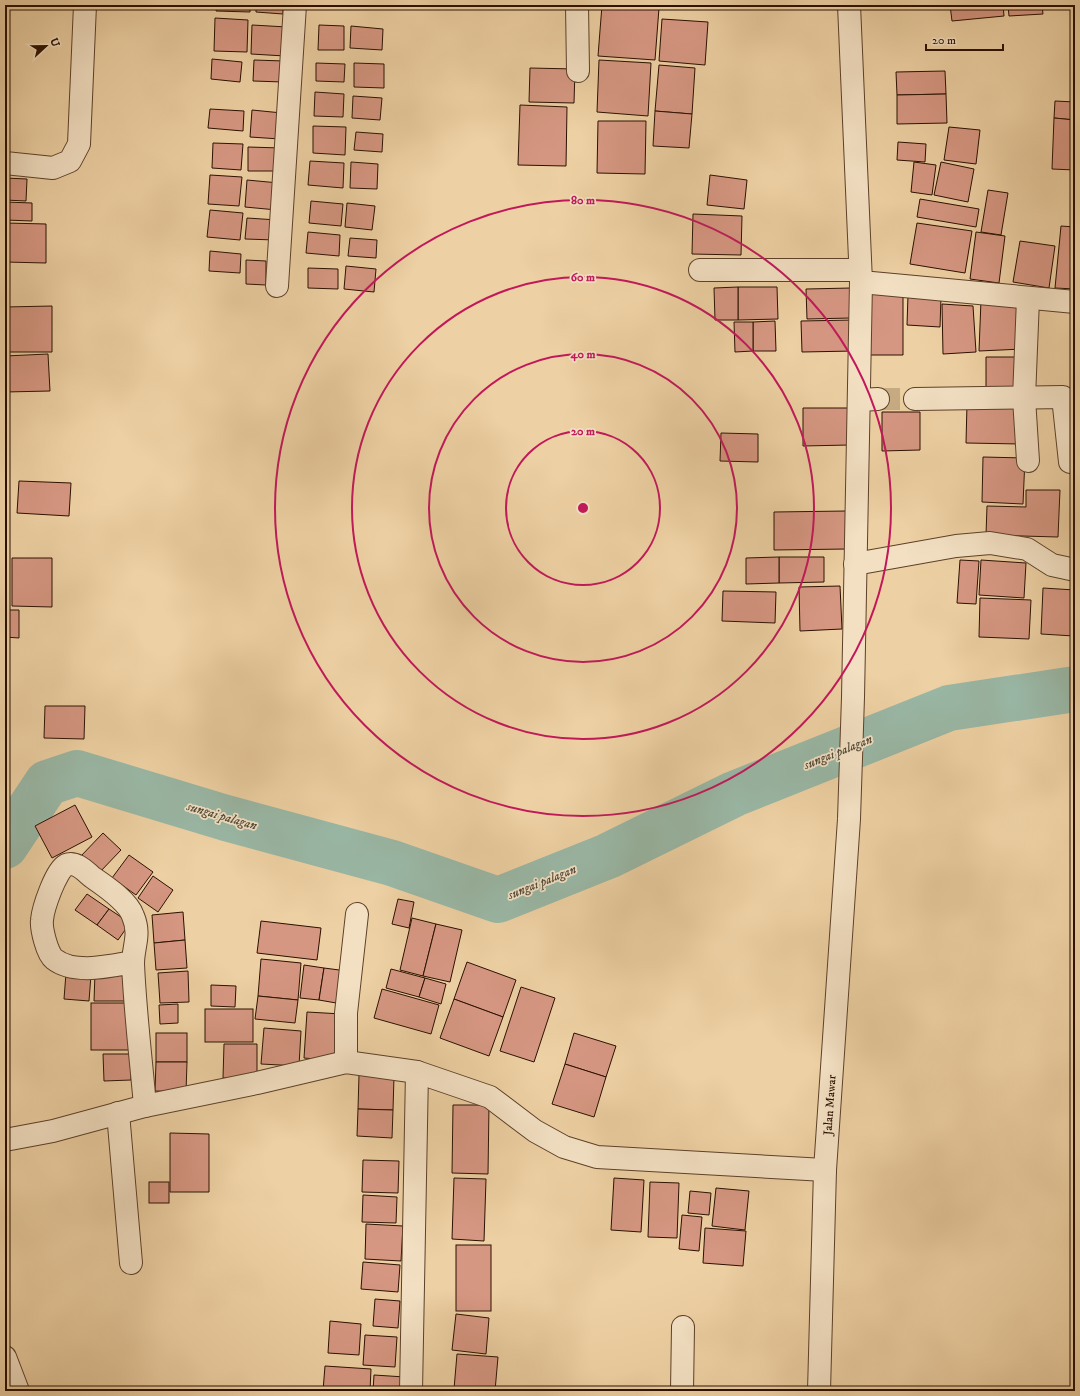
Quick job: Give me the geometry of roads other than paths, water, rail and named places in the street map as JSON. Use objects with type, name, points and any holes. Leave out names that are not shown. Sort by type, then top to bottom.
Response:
[{"type":"street","points":[[5,163],[54,168],[70,161],[80,144],[85,5]]},
{"type":"street","points":[[277,286],[295,5]]},
{"type":"street","points":[[577,5],[578,71]]},
{"type":"street","name":"Jalan Mawar","points":[[819,1391],[825,1170],[850,819],[855,564],[868,399],[849,5]]},
{"type":"street","points":[[700,270],[861,276],[1028,299],[1075,302]]},
{"type":"street","points":[[1028,299],[1024,398],[1028,461]]},
{"type":"street","points":[[915,399],[1063,397],[1070,462]]},
{"type":"street","points":[[855,564],[956,546],[990,543],[1027,549],[1052,565],[1075,570]]},
{"type":"street","points":[[133,962],[97,968],[77,968],[70,967],[53,959],[46,946],[42,920],[47,898],[60,870],[67,865],[76,865],[124,903],[133,915],[137,932],[133,962],[145,1106]]},
{"type":"street","points":[[346,1062],[346,1013],[356,914]]},
{"type":"street","points":[[5,1140],[53,1131],[145,1106],[257,1083],[346,1062],[417,1072],[490,1097],[535,1131],[564,1148],[597,1157],[825,1170]]},
{"type":"street","points":[[411,1391],[417,1072]]},
{"type":"street","points":[[118,1113],[131,1263]]},
{"type":"street","points":[[682,1391],[683,1327]]},
{"type":"street","points":[[5,1357],[18,1391]]},
{"type":"waterway","name":"sungai palagan","points":[[5,846],[47,783],[77,773],[226,818],[392,863],[498,900],[608,856],[734,794],[949,708],[1075,689]]},
{"type":"tunnel","points":[[878,399],[915,399]]}]
